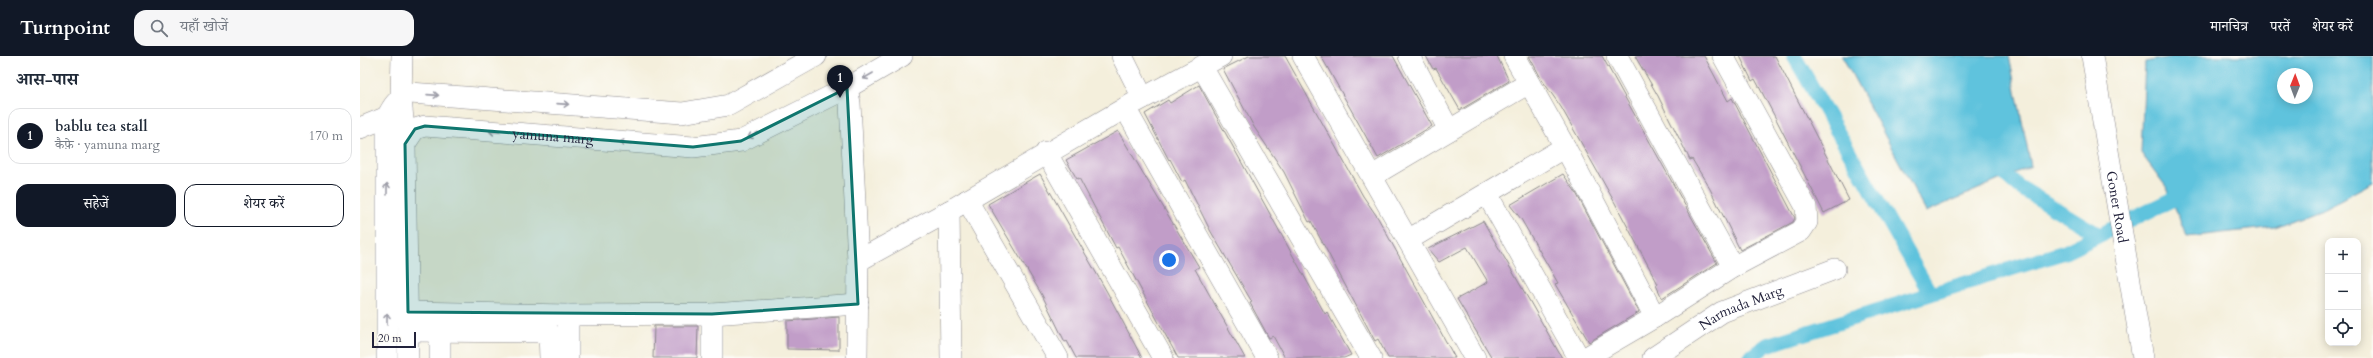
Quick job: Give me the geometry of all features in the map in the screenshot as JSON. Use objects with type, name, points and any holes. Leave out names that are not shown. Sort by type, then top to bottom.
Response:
[{"type":"street","points":[[402,56],[401,97],[405,144],[408,358]]},
{"type":"street","points":[[387,358],[387,117],[395,102],[401,97],[410,93],[682,113],[729,105],[816,56]]},
{"type":"street","name":"yamuna marg","points":[[405,144],[415,129],[425,126],[686,147],[741,141],[847,88],[902,56]]},
{"type":"street","points":[[1122,56],[1143,98]]},
{"type":"street","points":[[858,261],[949,211],[1046,152],[1221,56]]},
{"type":"street","points":[[1303,56],[1475,358]]},
{"type":"street","points":[[1409,56],[1449,130]]},
{"type":"street","points":[[1514,56],[1565,147],[1655,317]]},
{"type":"street","points":[[1617,56],[1732,266]]},
{"type":"street","points":[[1585,358],[1655,317],[1732,266],[1801,231],[1807,222],[1808,215],[1806,207],[1723,56]]},
{"type":"street","name":"Goner Road","points":[[2092,56],[2115,202],[2143,358]]},
{"type":"street","points":[[1202,67],[1371,358]]},
{"type":"street","points":[[1372,176],[1529,83]]},
{"type":"street","points":[[847,88],[850,103],[858,261],[857,358]]},
{"type":"street","points":[[1124,108],[1267,358]]},
{"type":"street","points":[[360,128],[387,117]]},
{"type":"street","points":[[1408,240],[1565,147]]},
{"type":"street","points":[[1046,152],[1163,358]]},
{"type":"street","points":[[1487,194],[1579,358]]},
{"type":"street","points":[[967,200],[1058,358]]},
{"type":"street","points":[[949,211],[951,358]]},
{"type":"street","name":"Narmada Marg","points":[[1653,358],[1722,312],[1835,269]]},
{"type":"street","points":[[408,322],[568,315],[712,314],[858,304]]},
{"type":"street","points":[[712,314],[712,358]]},
{"type":"street","points":[[568,315],[568,358]]},
{"type":"street","points":[[408,322],[440,331],[549,332],[550,358]]},
{"type":"street","points":[[440,331],[440,358]]},
{"type":"highlighted area","points":[[847,88],[858,304],[712,314],[408,312],[405,144],[415,129],[425,126],[693,147],[741,141]]},
{"type":"water","points":[[1842,56],[2009,56],[2031,166],[1926,212]]},
{"type":"water","points":[[2176,56],[2373,56],[2373,182],[2325,208],[2275,227],[2187,237],[2167,188],[2141,153],[2145,62]]},
{"type":"building","points":[[1249,56],[1285,56],[1363,196],[1378,218],[1455,358],[1388,358],[1378,339],[1375,341],[1311,221],[1309,222],[1284,172],[1254,127],[1223,69]]},
{"type":"building","points":[[1321,56],[1393,56],[1432,126],[1378,158]]},
{"type":"building","points":[[1426,56],[1497,56],[1509,81],[1460,110],[1436,68],[1433,69]]},
{"type":"building","points":[[1529,56],[1602,56],[1717,263],[1662,298],[1656,285],[1658,284],[1615,203],[1561,107],[1542,80]]},
{"type":"building","points":[[1635,56],[1704,56],[1728,101],[1732,98],[1795,218],[1793,222],[1740,250],[1710,189],[1692,159],[1690,160],[1658,96]]},
{"type":"building","points":[[1740,56],[1775,56],[1849,200],[1824,213],[1755,79],[1752,81]]},
{"type":"building","points":[[1199,85],[1325,314],[1327,312],[1351,355],[1344,358],[1285,358],[1273,336],[1269,338],[1250,303],[1252,302],[1210,230],[1185,180],[1182,182],[1145,114],[1168,100],[1170,103]]},
{"type":"building","points":[[1118,131],[1199,267],[1195,269],[1245,358],[1178,358],[1118,247],[1116,248],[1079,178],[1077,179],[1066,160]]},
{"type":"building","points":[[1040,174],[1107,292],[1142,358],[1076,358],[1067,341],[1065,342],[1042,295],[988,204]]},
{"type":"building","points":[[1563,174],[1575,191],[1639,312],[1589,342],[1555,284],[1558,283],[1521,219],[1510,205]]},
{"type":"building","points":[[1483,221],[1562,358],[1492,358],[1457,299],[1488,282],[1467,247],[1439,262],[1428,249]]},
{"type":"building","points":[[839,317],[839,350],[787,349],[787,321]]},
{"type":"building","points":[[654,326],[698,326],[697,358],[653,358]]},
{"type":"waterway","points":[[1794,56],[1930,293]]},
{"type":"waterway","points":[[1993,164],[2019,187],[2099,235]]},
{"type":"waterway","points":[[1749,358],[1767,345],[2065,252],[2190,191]]},
{"type":"place","name":"bablu tea stall","points":[[840,98]]}]
